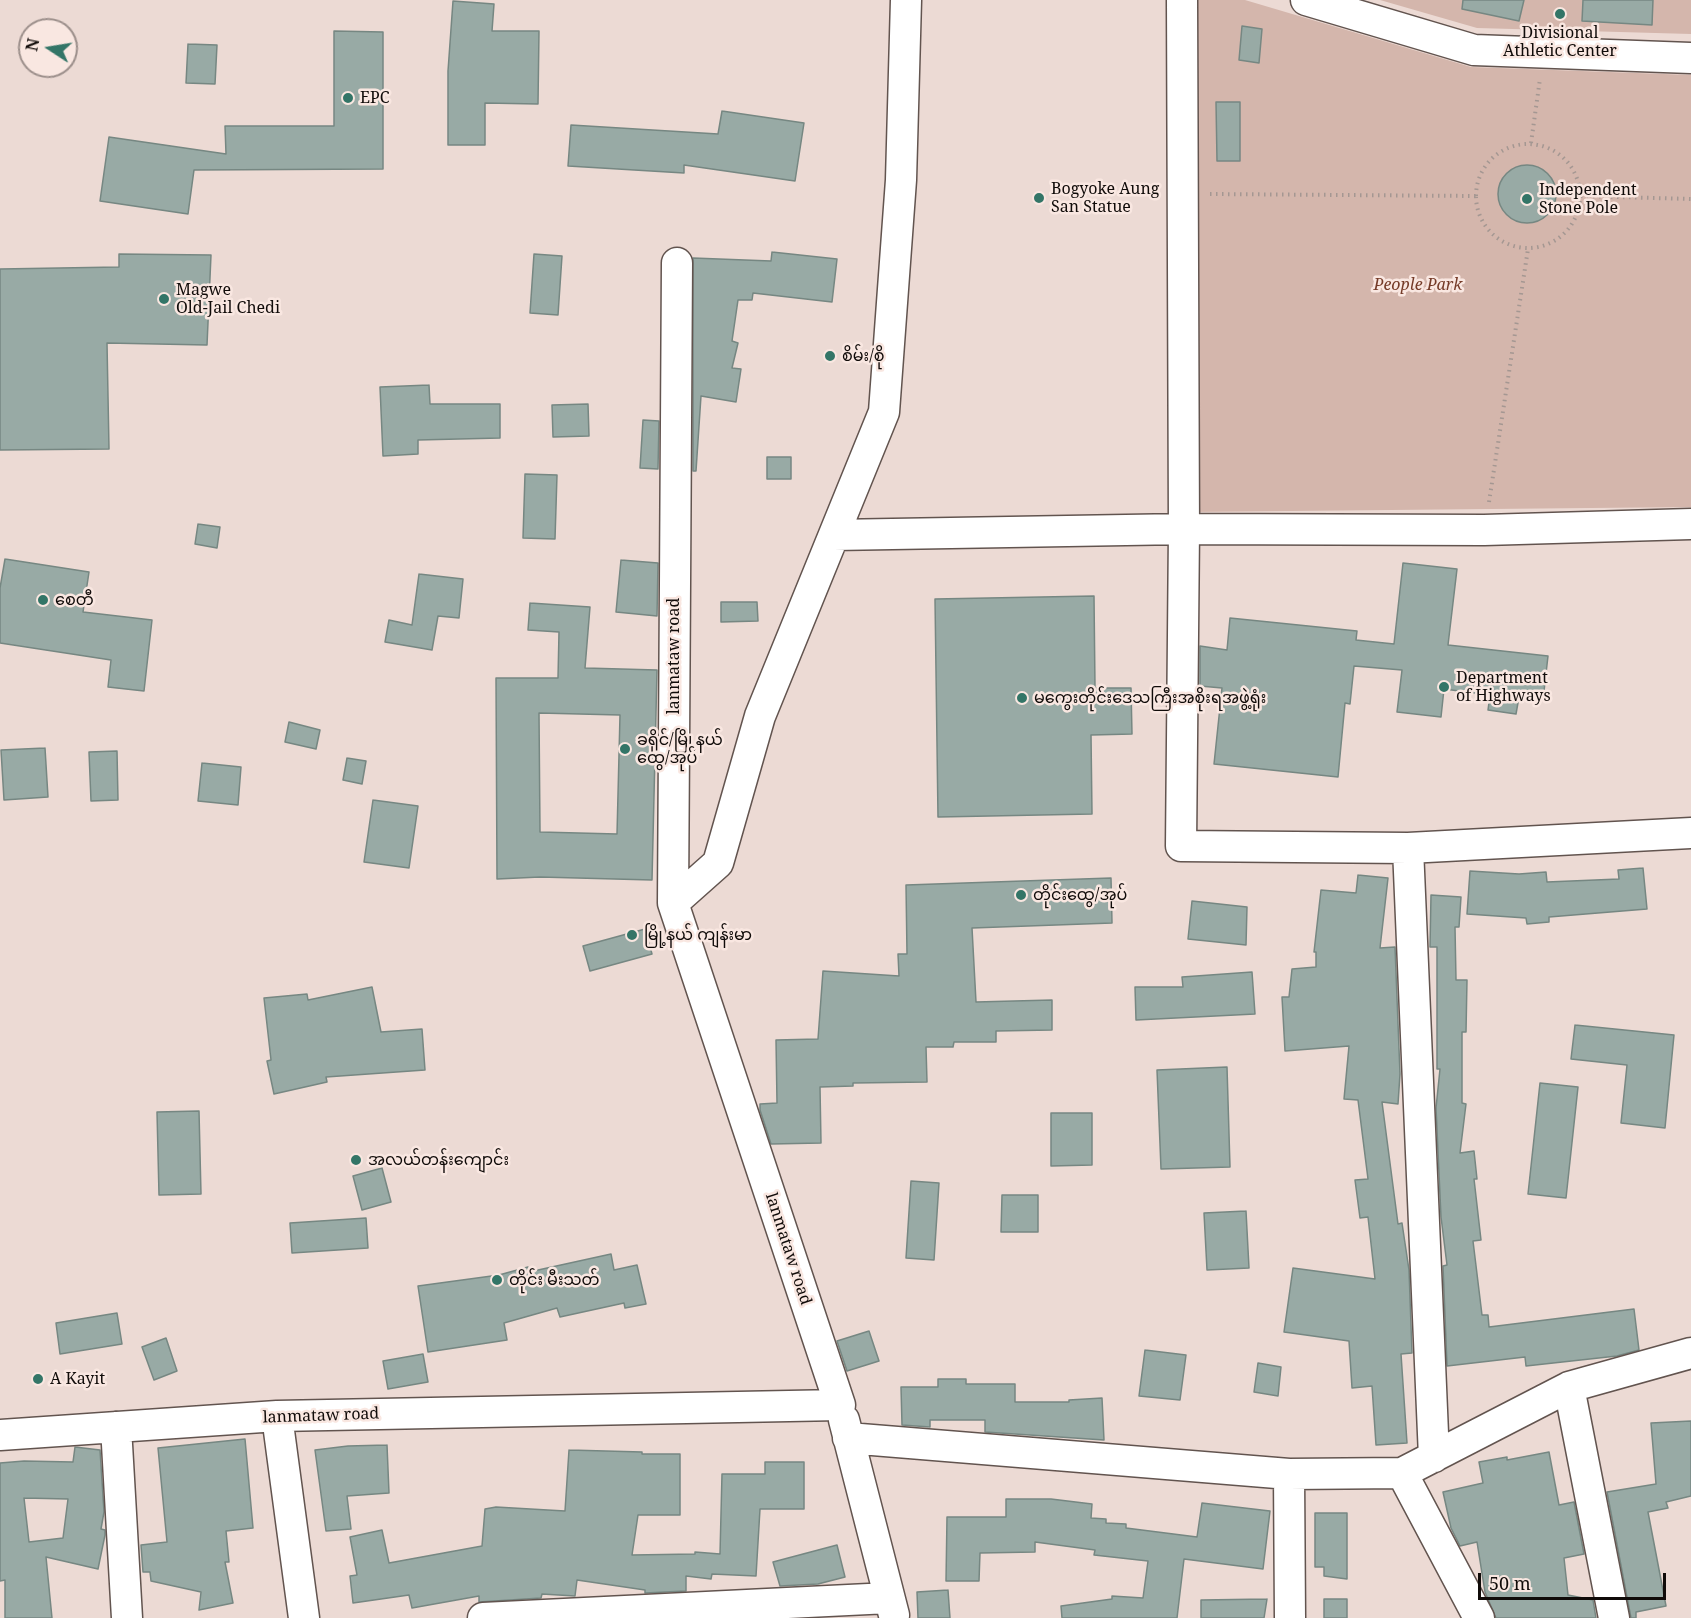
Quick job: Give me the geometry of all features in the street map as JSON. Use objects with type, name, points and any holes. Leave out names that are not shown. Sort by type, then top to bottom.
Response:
[{"type":"street","points":[[672,903],[718,863],[760,716],[884,412],[901,180],[906,0]]},
{"type":"street","points":[[1182,0],[1184,529],[1181,846],[1408,848],[1691,833]]},
{"type":"street","points":[[1306,0],[1474,50],[1691,58]]},
{"type":"street","name":"lanmataw road","points":[[0,1435],[277,1416],[840,1405],[672,903],[677,262]]},
{"type":"street","points":[[834,535],[1184,529],[1484,530],[1691,524]]},
{"type":"street","points":[[1408,848],[1434,1457]]},
{"type":"street","points":[[848,1438],[1289,1474],[1402,1473],[1569,1388],[1691,1353]]},
{"type":"street","points":[[1569,1388],[1614,1618]]},
{"type":"street","points":[[483,1618],[892,1608],[840,1405]]},
{"type":"street","points":[[277,1416],[304,1618]]},
{"type":"street","points":[[116,1427],[127,1618]]},
{"type":"street","points":[[1402,1473],[1479,1618]]},
{"type":"street","points":[[1289,1474],[1290,1618]]},
{"type":"path","points":[[1532,143],[1544,53]]},
{"type":"path","points":[[1532,143],[1548,147],[1565,159],[1577,176],[1581,196],[1577,216],[1565,233],[1548,244],[1528,249],[1508,245],[1491,234],[1480,216],[1476,196],[1480,176],[1491,159],[1508,147],[1532,143]]},
{"type":"path","points":[[1182,193],[1476,196]]},
{"type":"path","points":[[1581,196],[1691,199]]},
{"type":"path","points":[[1484,530],[1528,249]]},
{"type":"green space","name":"People Park","points":[[1195,0],[1245,0],[1471,67],[1691,75],[1691,507],[1191,512]]},
{"type":"green space","name":"Divisional Athletic Center","points":[[1380,0],[1691,0],[1691,34],[1477,28]]},
{"type":"building","points":[[1463,0],[1524,0],[1519,21],[1462,9]]},
{"type":"building","points":[[1583,0],[1653,0],[1652,25],[1582,21]]},
{"type":"building","points":[[453,1],[494,4],[492,31],[539,31],[538,104],[485,103],[485,145],[448,145],[448,71]]},
{"type":"building","points":[[1242,26],[1262,29],[1259,63],[1239,60]]},
{"type":"building","points":[[334,31],[383,32],[383,169],[194,170],[188,214],[100,201],[109,137],[226,154],[225,126],[334,126]]},
{"type":"building","points":[[188,44],[217,45],[215,84],[186,83]]},
{"type":"building","points":[[1216,102],[1240,102],[1240,161],[1217,161]]},
{"type":"building","points":[[722,111],[804,123],[795,181],[684,165],[684,173],[568,166],[571,125],[718,134]]},
{"type":"building","name":"Independent Stone Pole","points":[[1527,165],[1538,167],[1551,178],[1556,194],[1554,205],[1543,218],[1527,223],[1516,221],[1503,210],[1498,194],[1500,183],[1511,170]]},
{"type":"building","points":[[772,252],[837,259],[832,302],[753,293],[752,300],[738,300],[732,341],[738,343],[732,368],[741,369],[736,402],[701,396],[696,471],[693,471],[693,258],[771,261]]},
{"type":"building","points":[[119,254],[211,255],[207,345],[107,343],[109,449],[0,450],[0,269],[119,267]]},
{"type":"building","points":[[534,254],[562,256],[558,315],[530,313]]},
{"type":"building","points":[[429,385],[430,404],[500,404],[500,438],[418,440],[418,454],[383,456],[380,387]]},
{"type":"building","points":[[588,404],[589,436],[553,437],[552,405]]},
{"type":"building","points":[[643,420],[659,421],[658,469],[640,468]]},
{"type":"building","points":[[767,457],[791,457],[791,479],[767,479]]},
{"type":"building","points":[[525,474],[557,475],[555,539],[523,538]]},
{"type":"building","points":[[198,524],[220,527],[217,548],[195,544]]},
{"type":"building","points":[[5,559],[89,572],[83,612],[152,620],[144,691],[108,687],[111,660],[0,643],[0,588]]},
{"type":"building","points":[[621,560],[658,563],[657,616],[616,612]]},
{"type":"building","points":[[1403,563],[1457,569],[1448,645],[1548,656],[1543,700],[1519,697],[1516,714],[1488,710],[1490,695],[1444,689],[1441,717],[1397,712],[1402,670],[1354,666],[1350,704],[1345,703],[1338,777],[1214,764],[1222,688],[1200,686],[1200,646],[1227,650],[1230,618],[1357,631],[1356,640],[1394,644]]},
{"type":"building","points":[[419,574],[463,579],[459,618],[438,616],[432,650],[385,642],[389,620],[412,625]]},
{"type":"building","points":[[1094,596],[1095,688],[1131,688],[1132,734],[1091,735],[1092,814],[938,817],[935,599]]},
{"type":"building","points":[[721,602],[757,602],[758,621],[721,622]]},
{"type":"building","points":[[530,603],[590,607],[585,668],[657,670],[652,880],[540,877],[497,879],[496,678],[558,678],[559,632],[528,630]],"holes":[[[539,713],[620,715],[617,834],[540,832]]]},
{"type":"building","points":[[289,722],[320,730],[316,749],[285,742]]},
{"type":"building","points":[[45,748],[48,797],[4,800],[1,750]]},
{"type":"building","points":[[117,751],[118,800],[91,801],[89,752]]},
{"type":"building","points":[[347,758],[366,761],[362,784],[343,780]]},
{"type":"building","points":[[202,763],[241,767],[238,805],[198,801]]},
{"type":"building","points":[[373,800],[418,806],[409,868],[364,862]]},
{"type":"building","points":[[1643,868],[1647,909],[1549,917],[1549,922],[1527,924],[1526,918],[1467,914],[1470,871],[1519,874],[1546,872],[1547,882],[1619,879],[1618,870]]},
{"type":"building","points":[[1358,875],[1388,878],[1380,948],[1395,947],[1400,1074],[1398,1104],[1382,1102],[1398,1224],[1402,1223],[1409,1270],[1412,1353],[1401,1354],[1407,1443],[1376,1445],[1372,1386],[1352,1388],[1349,1341],[1284,1332],[1293,1268],[1375,1279],[1368,1217],[1360,1218],[1355,1180],[1368,1179],[1358,1100],[1344,1099],[1349,1046],[1285,1051],[1282,997],[1289,997],[1292,969],[1316,967],[1316,952],[1314,952],[1321,890],[1356,893]]},
{"type":"building","points":[[1111,878],[1112,923],[972,928],[976,1002],[1052,1000],[1052,1030],[996,1031],[996,1042],[954,1042],[953,1047],[926,1047],[927,1082],[853,1083],[853,1086],[820,1087],[821,1143],[771,1144],[760,1104],[777,1103],[776,1040],[818,1039],[823,971],[899,976],[898,954],[907,954],[906,885]]},
{"type":"building","points":[[1431,895],[1461,897],[1459,927],[1455,927],[1456,980],[1467,980],[1466,1032],[1462,1032],[1462,1103],[1466,1104],[1460,1153],[1474,1151],[1477,1179],[1474,1179],[1481,1240],[1473,1241],[1482,1315],[1488,1315],[1489,1327],[1634,1309],[1639,1350],[1617,1356],[1526,1366],[1525,1357],[1447,1366],[1443,1266],[1447,1265],[1441,1217],[1436,1108],[1440,1069],[1437,1069],[1437,947],[1430,947]]},
{"type":"building","points":[[1192,901],[1247,907],[1246,945],[1188,939]]},
{"type":"building","points":[[645,929],[652,954],[590,971],[583,946]]},
{"type":"building","points":[[1252,972],[1255,1014],[1136,1020],[1135,987],[1183,987],[1182,977]]},
{"type":"building","points":[[372,987],[381,1032],[422,1029],[425,1070],[326,1077],[327,1082],[274,1094],[267,1061],[271,1060],[264,998],[307,994],[308,1000]]},
{"type":"building","points":[[1575,1025],[1674,1035],[1665,1128],[1621,1123],[1627,1065],[1571,1059]]},
{"type":"building","points":[[1227,1067],[1230,1167],[1161,1169],[1157,1070]]},
{"type":"building","points":[[1540,1083],[1578,1087],[1566,1198],[1528,1194]]},
{"type":"building","points":[[199,1111],[201,1194],[159,1195],[157,1112]]},
{"type":"building","points":[[1051,1113],[1092,1113],[1092,1165],[1051,1166]]},
{"type":"building","points":[[382,1168],[391,1202],[362,1210],[353,1176]]},
{"type":"building","points":[[911,1181],[939,1183],[934,1260],[906,1258]]},
{"type":"building","points":[[1002,1195],[1038,1195],[1038,1232],[1001,1232]]},
{"type":"building","points":[[1246,1211],[1249,1268],[1207,1270],[1204,1213]]},
{"type":"building","points":[[366,1218],[368,1248],[292,1253],[290,1223]]},
{"type":"building","points":[[611,1254],[614,1270],[637,1265],[646,1304],[625,1308],[624,1303],[560,1317],[557,1308],[504,1323],[507,1340],[428,1352],[418,1286],[499,1275],[528,1267],[529,1272]]},
{"type":"building","points":[[117,1313],[122,1344],[60,1354],[56,1323]]},
{"type":"building","points":[[869,1331],[879,1361],[847,1371],[837,1341]]},
{"type":"building","points":[[166,1338],[177,1371],[154,1380],[142,1347]]},
{"type":"building","points":[[1145,1350],[1186,1355],[1180,1400],[1139,1396]]},
{"type":"building","points":[[423,1354],[428,1382],[388,1389],[383,1361]]},
{"type":"building","points":[[1258,1363],[1281,1367],[1278,1396],[1254,1392]]},
{"type":"building","points":[[938,1379],[966,1379],[966,1384],[1015,1384],[1015,1402],[1069,1402],[1069,1400],[1102,1398],[1104,1440],[985,1432],[985,1420],[930,1420],[930,1427],[902,1425],[901,1387],[938,1387]]},
{"type":"building","points":[[1691,1421],[1691,1496],[1666,1502],[1668,1508],[1648,1512],[1666,1606],[1636,1612],[1636,1618],[1631,1618],[1607,1492],[1656,1484],[1651,1423]]},
{"type":"building","points":[[245,1439],[253,1528],[226,1531],[229,1562],[225,1562],[233,1603],[199,1610],[201,1592],[151,1581],[150,1572],[143,1572],[141,1545],[167,1542],[158,1448]]},
{"type":"building","points":[[387,1445],[389,1493],[347,1496],[351,1529],[326,1531],[315,1450]]},
{"type":"building","points":[[75,1447],[100,1450],[104,1512],[101,1529],[105,1530],[105,1535],[98,1569],[46,1557],[52,1618],[5,1618],[5,1580],[0,1581],[0,1463],[73,1462]],"holes":[[[24,1498],[68,1499],[63,1538],[29,1542]]]},
{"type":"building","points":[[569,1450],[680,1454],[680,1515],[638,1515],[632,1555],[695,1554],[695,1552],[720,1554],[722,1474],[765,1474],[765,1462],[804,1462],[804,1509],[760,1509],[756,1576],[712,1574],[711,1579],[686,1576],[686,1591],[645,1593],[645,1590],[577,1580],[575,1596],[542,1594],[541,1598],[479,1602],[479,1596],[412,1608],[409,1595],[353,1603],[350,1576],[357,1575],[350,1537],[382,1530],[389,1563],[482,1546],[485,1509],[496,1507],[565,1511]]},
{"type":"building","points":[[1549,1452],[1559,1505],[1574,1502],[1584,1554],[1564,1558],[1568,1595],[1593,1600],[1596,1618],[1496,1618],[1485,1592],[1477,1542],[1460,1546],[1451,1528],[1443,1492],[1483,1483],[1479,1462],[1507,1457],[1507,1460]]},
{"type":"building","points":[[1006,1499],[1051,1499],[1092,1504],[1091,1518],[1106,1519],[1106,1523],[1126,1524],[1126,1528],[1197,1537],[1202,1503],[1270,1511],[1263,1569],[1184,1559],[1177,1618],[1062,1618],[1061,1606],[1112,1599],[1112,1596],[1143,1598],[1148,1561],[1094,1555],[1095,1550],[1035,1542],[1035,1552],[980,1553],[979,1581],[946,1581],[947,1517],[1006,1517]]},
{"type":"building","points":[[1315,1513],[1347,1513],[1347,1579],[1324,1576],[1324,1567],[1315,1567]]},
{"type":"building","points":[[837,1545],[845,1577],[818,1584],[780,1586],[773,1562]]},
{"type":"building","points":[[948,1590],[950,1618],[918,1618],[917,1592]]},
{"type":"building","points":[[1267,1599],[1264,1618],[1201,1618],[1201,1600]]},
{"type":"building","points":[[1324,1599],[1347,1599],[1347,1618],[1324,1618]]},
{"type":"place","name":"Divisional Athletic Center","points":[[1560,14]]},
{"type":"place","name":"EPC","points":[[348,98]]},
{"type":"place","name":"Bogyoke Aung San Statue","points":[[1039,198]]},
{"type":"place","name":"Independent Stone Pole","points":[[1527,199]]},
{"type":"place","name":"Magwe Old-Jail Chedi","points":[[164,299]]},
{"type":"place","name":"စိမ်း/စို","points":[[830,356]]},
{"type":"place","name":"စေတီ","points":[[43,600]]},
{"type":"place","name":"Department of Highways","points":[[1444,687]]},
{"type":"place","name":"မကွေးတိုင်းဒေသကြီးအစိုးရအဖွဲ့ရုံး","points":[[1022,698]]},
{"type":"place","name":"ခရိုင်/မြို့နယ် ထွေ/အုပ်","points":[[625,749]]},
{"type":"place","name":"တိုင်းထွေ/အုပ်","points":[[1021,895]]},
{"type":"place","name":"မြို့နယ် ကျန်းမာ","points":[[632,935]]},
{"type":"place","name":"အလယ်တန်းကျောင်း","points":[[356,1160]]},
{"type":"place","name":"တိုင်း မီးသတ်","points":[[497,1280]]},
{"type":"place","name":"A Kayit","points":[[38,1379]]}]
